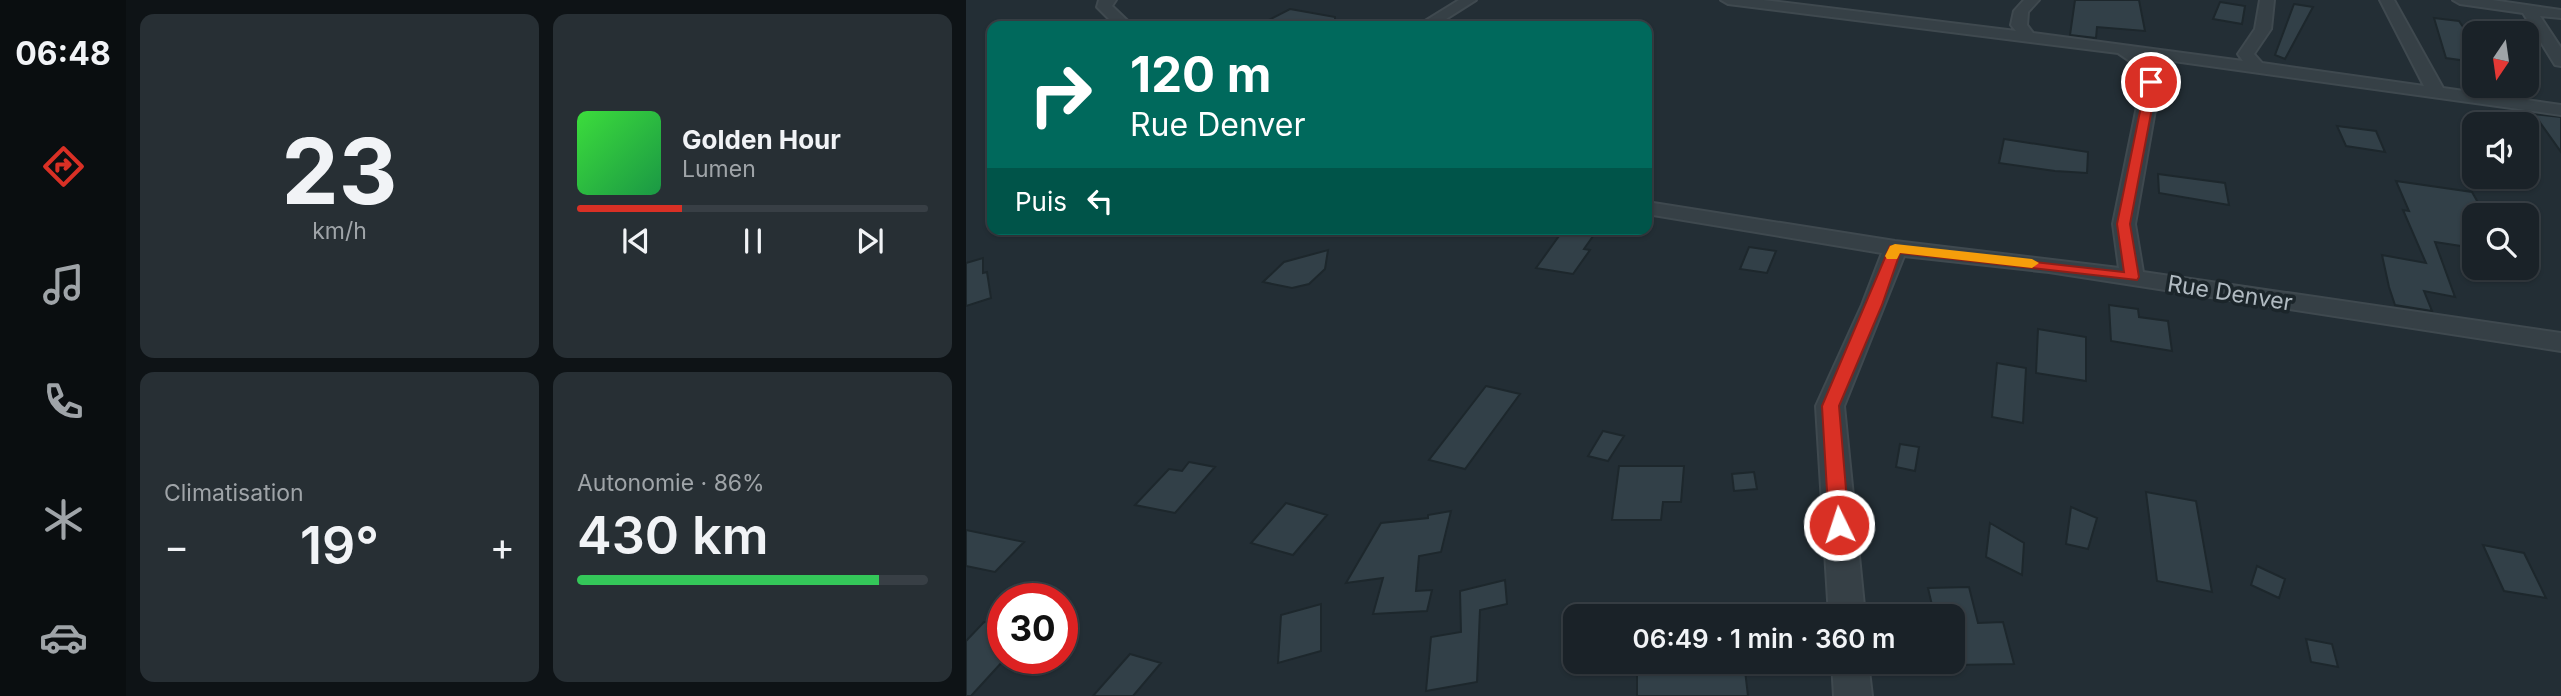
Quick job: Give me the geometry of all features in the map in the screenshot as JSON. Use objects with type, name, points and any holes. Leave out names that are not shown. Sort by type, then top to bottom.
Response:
[{"type":"street","points":[[1109,0],[1105,2],[1104,8],[1119,21]]},
{"type":"street","points":[[1433,21],[1469,0]]},
{"type":"street","points":[[1728,0],[1803,4],[2029,38],[2561,110]]},
{"type":"street","points":[[2029,38],[2019,25],[2021,11],[2032,0]]},
{"type":"street","points":[[2257,68],[2246,54],[2246,49],[2263,29],[2264,6],[2267,0]]},
{"type":"street","points":[[2387,0],[2437,93]]},
{"type":"street","points":[[2460,0],[2561,14]]},
{"type":"street","points":[[2528,9],[2561,61]]},
{"type":"street","points":[[2122,49],[2144,64],[2151,82],[2124,224],[2132,277]]},
{"type":"street","name":"Rue Denver","points":[[1652,209],[1895,248],[2132,277],[2561,342]]},
{"type":"street","points":[[1846,604],[1830,406],[1874,305],[1895,248]]},
{"type":"street","points":[[1851,674],[1853,696]]},
{"type":"building","points":[[2075,0],[2139,0],[2145,31],[2097,27],[2096,38],[2070,35]]},
{"type":"building","points":[[2220,2],[2245,6],[2242,24],[2213,19]]},
{"type":"building","points":[[2294,4],[2313,7],[2285,59],[2275,55]]},
{"type":"building","points":[[1290,9],[1335,17],[1335,21],[1267,21]]},
{"type":"building","points":[[2434,18],[2459,21],[2462,25],[2462,60],[2446,58]]},
{"type":"building","points":[[2539,115],[2561,117],[2561,152],[2539,121]]},
{"type":"building","points":[[2337,126],[2376,131],[2385,152],[2346,146]]},
{"type":"building","points":[[2004,139],[2088,152],[2087,173],[1999,163]]},
{"type":"building","points":[[2158,174],[2225,183],[2229,205],[2159,193]]},
{"type":"building","points":[[2396,181],[2472,192],[2478,203],[2462,203],[2462,246],[2435,242],[2455,297],[2424,291],[2432,311],[2395,305],[2389,287],[2382,255],[2426,263],[2403,210],[2409,211]]},
{"type":"building","points":[[1560,235],[1594,235],[1584,249],[1590,250],[1573,274],[1536,268]]},
{"type":"building","points":[[1749,247],[1776,251],[1767,273],[1740,269]]},
{"type":"building","points":[[1328,250],[1325,269],[1309,284],[1292,288],[1263,282],[1284,262]]},
{"type":"building","points":[[983,258],[983,273],[987,272],[991,298],[966,306],[966,263]]},
{"type":"building","points":[[2109,305],[2138,309],[2139,317],[2168,321],[2172,351],[2111,341]]},
{"type":"building","points":[[2038,329],[2086,337],[2086,381],[2036,373]]},
{"type":"building","points":[[1997,363],[2026,368],[2023,423],[1992,417]]},
{"type":"building","points":[[1486,386],[1520,394],[1465,469],[1429,460]]},
{"type":"building","points":[[1603,431],[1624,436],[1608,461],[1588,456]]},
{"type":"building","points":[[1900,444],[1919,447],[1915,471],[1896,467]]},
{"type":"building","points":[[1189,462],[1215,467],[1175,513],[1135,505],[1169,469],[1182,471]]},
{"type":"building","points":[[1619,466],[1684,466],[1681,502],[1663,502],[1661,520],[1612,520]]},
{"type":"building","points":[[1754,472],[1757,489],[1734,491],[1732,474]]},
{"type":"building","points":[[2146,492],[2196,501],[2212,592],[2157,581]]},
{"type":"building","points":[[1286,503],[1327,515],[1293,555],[1251,543]]},
{"type":"building","points":[[2071,507],[2097,518],[2088,549],[2066,544]]},
{"type":"building","points":[[1451,511],[1441,552],[1419,556],[1416,591],[1432,590],[1427,611],[1373,614],[1383,578],[1346,583],[1381,523],[1428,518],[1428,515]]},
{"type":"building","points":[[1990,523],[2024,543],[2022,575],[1986,557]]},
{"type":"building","points":[[966,530],[1024,542],[995,572],[966,566]]},
{"type":"building","points":[[2483,545],[2524,553],[2546,598],[2504,591]]},
{"type":"building","points":[[2257,566],[2285,579],[2279,598],[2251,585]]},
{"type":"building","points":[[1505,580],[1507,604],[1480,610],[1477,682],[1426,691],[1431,637],[1461,632],[1460,591]]},
{"type":"building","points":[[1969,587],[1978,623],[2003,622],[2014,664],[1965,665],[1965,604],[1932,604],[1928,588]]},
{"type":"building","points":[[1321,604],[1321,651],[1278,663],[1281,615]]},
{"type":"building","points":[[984,622],[987,622],[987,674],[991,674],[971,696],[966,696],[966,641]]},
{"type":"building","points":[[2306,639],[2332,644],[2338,667],[2311,662]]},
{"type":"building","points":[[1130,654],[1161,663],[1133,696],[1093,696]]},
{"type":"building","points":[[1637,674],[1745,674],[1748,696],[1637,696]]},
{"type":"slow traffic","points":[[1892,256],[1895,248],[2032,263]]},
{"type":"route","points":[[1839,525],[1830,406],[1853,357],[1895,248],[2132,277],[2124,224],[2151,82]]}]
